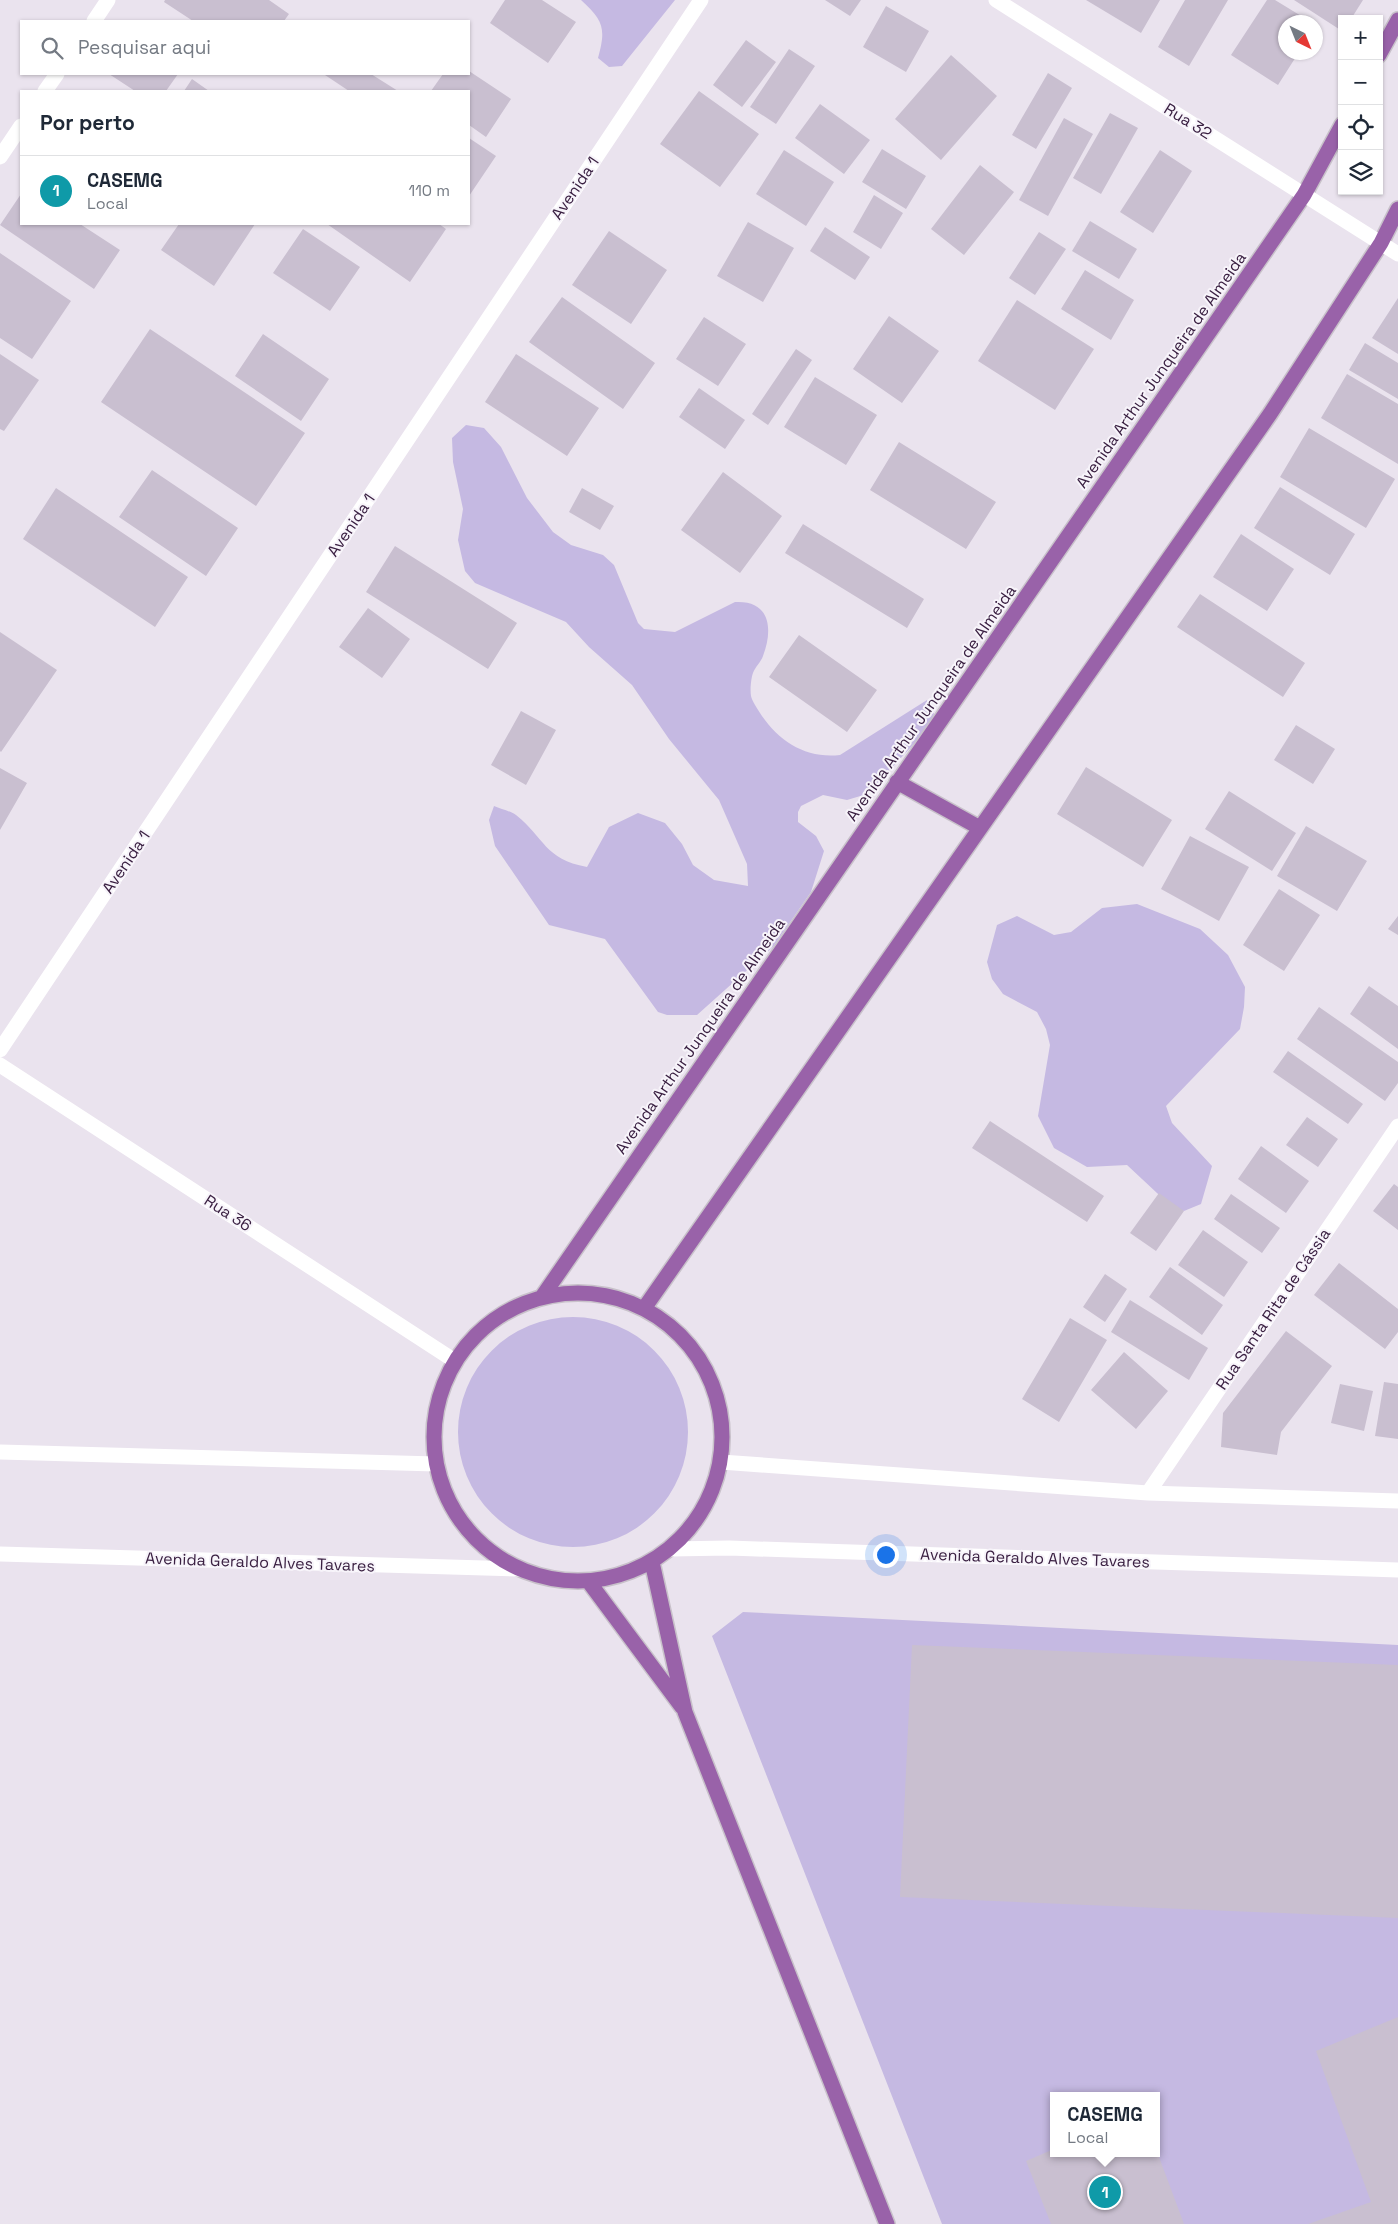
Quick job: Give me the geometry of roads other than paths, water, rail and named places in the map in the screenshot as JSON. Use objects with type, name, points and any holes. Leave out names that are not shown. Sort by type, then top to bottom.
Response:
[{"type":"main road","points":[[1383,48],[1398,20]]},
{"type":"main road","name":"Avenida Arthur Junqueira de Almeida","points":[[542,1297],[1304,195],[1338,132]]},
{"type":"main road","points":[[645,1308],[1270,414],[1381,243],[1398,209]]},
{"type":"main road","points":[[897,782],[980,828]]},
{"type":"main road","points":[[577,1292],[612,1295],[645,1308],[682,1334],[709,1372],[722,1416],[721,1462],[704,1510],[671,1548],[652,1562],[589,1582],[542,1578],[519,1570],[480,1544],[474,1537],[452,1508],[436,1464],[434,1428],[440,1394],[455,1361],[478,1332],[508,1311],[542,1297],[577,1292]]},
{"type":"main road","points":[[652,1562],[685,1712],[886,2224]]},
{"type":"main road","points":[[589,1582],[685,1712]]},
{"type":"street","points":[[95,20],[108,0]]},
{"type":"street","name":"Avenida 1","points":[[0,1050],[701,0]]},
{"type":"street","name":"Rua 32","points":[[996,0],[1398,254]]},
{"type":"street","points":[[46,90],[56,75]]},
{"type":"street","points":[[0,157],[20,127]]},
{"type":"street","name":"Rua 36","points":[[0,1065],[455,1361]]},
{"type":"street","name":"Rua Santa Rita de Cássia","points":[[1148,1493],[1398,1126]]},
{"type":"street","points":[[0,1452],[436,1464]]},
{"type":"street","points":[[721,1462],[1148,1493],[1398,1501]]},
{"type":"street","name":"Avenida Geraldo Alves Tavares","points":[[671,1548],[739,1548],[1398,1570]]},
{"type":"street","name":"Avenida Geraldo Alves Tavares","points":[[0,1554],[519,1570]]},
{"type":"place","name":"CASEMG","points":[[1105,2192]]}]
